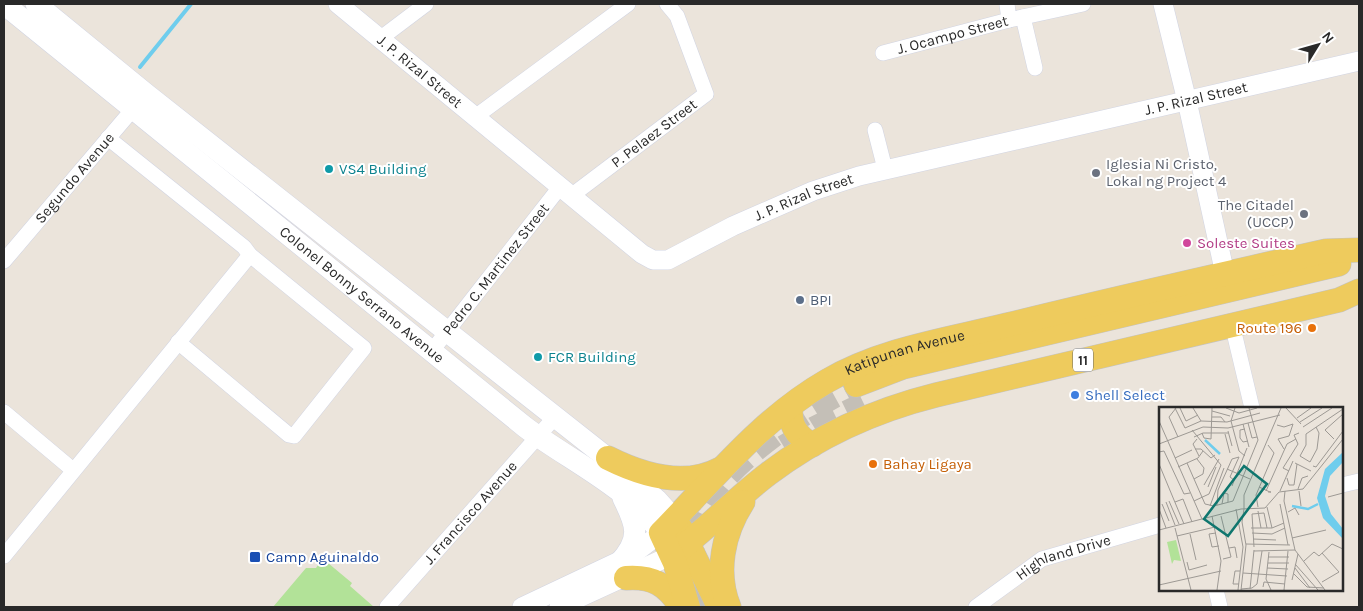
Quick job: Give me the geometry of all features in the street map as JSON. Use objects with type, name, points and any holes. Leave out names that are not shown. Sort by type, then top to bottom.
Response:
[{"type":"main road","name":"Colonel Bonny Serrano Avenue","points":[[4,4],[131,110],[431,352],[538,436],[619,491],[646,514],[667,526]]},
{"type":"main road","name":"Colonel Bonny Serrano Avenue","points":[[36,4],[146,94],[448,330],[608,458],[657,500],[667,526],[680,549],[719,607]]},
{"type":"main road","name":"Katipunan Avenue","points":[[667,526],[771,421],[845,371],[889,354],[1225,274],[1326,251],[1359,250]]},
{"type":"main road","name":"Katipunan Avenue","points":[[1359,256],[1331,267],[903,367],[860,395],[913,385],[1336,285],[1359,282]]},
{"type":"main road","name":"Katipunan Avenue","points":[[680,549],[758,482],[804,449],[872,416],[909,402],[1339,300],[1359,291]]},
{"type":"main road","points":[[791,406],[790,416],[804,449]]},
{"type":"main road","points":[[771,421],[787,431],[794,442],[804,449]]},
{"type":"main road","points":[[608,458],[642,472],[672,478],[702,476],[724,467]]},
{"type":"main road","points":[[729,607],[723,589],[722,572],[726,538],[737,512],[758,482]]},
{"type":"main road","points":[[619,491],[635,529],[633,543],[623,570],[657,581],[669,590],[681,607]]},
{"type":"main road","name":"Colonel Bonny Serrano Avenue","points":[[680,549],[688,607]]},
{"type":"street","name":"J. P. Rizal Street","points":[[338,4],[642,254],[653,260],[668,260],[734,226],[813,190],[885,169],[1359,61]]},
{"type":"street","points":[[381,38],[426,4]]},
{"type":"street","points":[[475,117],[628,4]]},
{"type":"street","name":"P. Pelaez Street","points":[[565,191],[706,94],[677,16],[667,4]]},
{"type":"street","points":[[1007,4],[1016,18],[1035,68]]},
{"type":"street","name":"J. Ocampo Street","points":[[883,54],[1016,18],[1083,4]]},
{"type":"street","points":[[1163,4],[1187,101],[1225,274]]},
{"type":"street","name":"Segundo Avenue","points":[[4,261],[146,94]]},
{"type":"street","points":[[876,130],[885,169]]},
{"type":"street","points":[[108,138],[244,247],[250,255],[364,348],[301,431],[294,436],[289,435],[178,342]]},
{"type":"street","name":"Pedro C. Martinez Street","points":[[431,352],[565,191]]},
{"type":"street","points":[[4,556],[250,255]]},
{"type":"street","points":[[1232,324],[1252,407]]},
{"type":"street","points":[[4,412],[73,470]]},
{"type":"street","name":"J. Francisco Avenue","points":[[387,607],[556,417]]},
{"type":"street","points":[[1343,485],[1359,481]]},
{"type":"street","name":"Highland Drive","points":[[976,607],[1042,559],[1159,524]]},
{"type":"street","name":"Katipunan Avenue","points":[[559,607],[623,570],[667,526]]},
{"type":"street","name":"Katipunan Avenue","points":[[522,607],[680,549]]},
{"type":"street","points":[[1216,591],[1220,607]]},
{"type":"green space","points":[[320,562],[326,566],[328,563],[352,583],[350,586],[374,607],[273,607],[306,568],[316,568]]},
{"type":"waterway","points":[[140,67],[191,4]]},
{"type":"tunnel","points":[[701,607],[692,553],[694,531],[707,501],[723,481],[765,442],[813,408],[856,385]]},
{"type":"tunnel","points":[[784,447],[815,428],[864,404]]},
{"type":"place","name":"VS4 Building","points":[[329,169]]},
{"type":"place","name":"Iglesia Ni Cristo, Lokal ng Project 4","points":[[1096,173]]},
{"type":"place","name":"The Citadel (UCCP)","points":[[1304,214]]},
{"type":"place","name":"Soleste Suites","points":[[1187,243]]},
{"type":"place","name":"BPI","points":[[800,300]]},
{"type":"place","name":"Route 196","points":[[1312,328]]},
{"type":"place","name":"FCR Building","points":[[538,357]]},
{"type":"place","name":"Shell Select","points":[[1075,395]]},
{"type":"place","name":"Bahay Ligaya","points":[[873,464]]},
{"type":"place","name":"Camp Aguinaldo","points":[[255,557]]}]
